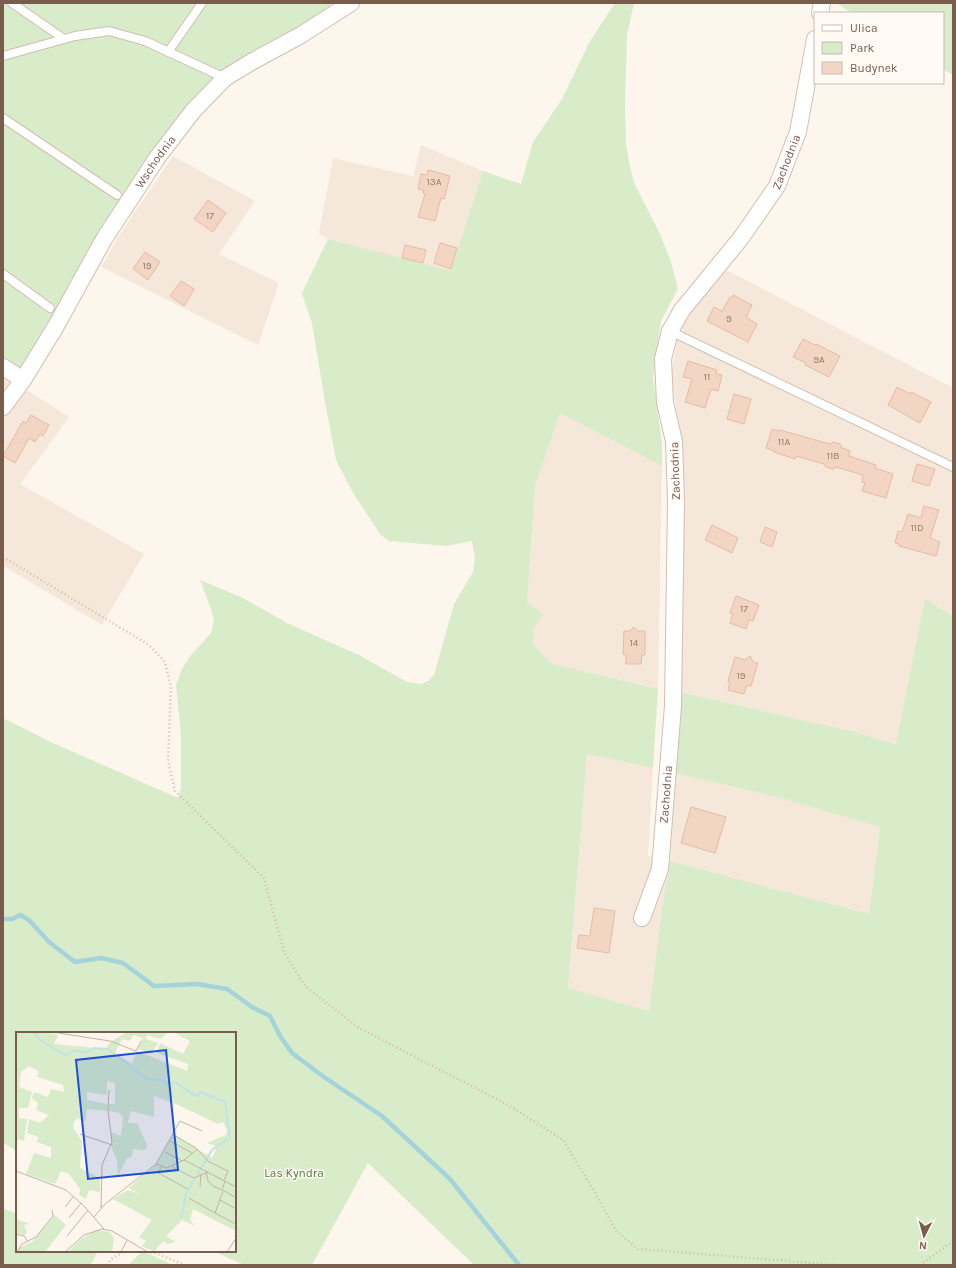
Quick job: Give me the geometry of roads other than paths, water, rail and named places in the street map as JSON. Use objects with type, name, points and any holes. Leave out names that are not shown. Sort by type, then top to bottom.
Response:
[{"type":"street","name":"Wschodnia","points":[[3,407],[23,380],[56,326],[104,239],[157,158],[193,110],[225,78],[351,3]]},
{"type":"street","name":"Zachodnia","points":[[642,918],[660,869],[673,706],[676,500],[674,441],[665,403],[663,359],[670,331],[682,310],[741,238],[777,186],[798,132],[814,44]]},
{"type":"street","points":[[3,367],[23,380]]},
{"type":"lane","points":[[12,3],[64,39]]},
{"type":"lane","points":[[168,52],[202,3]]},
{"type":"lane","points":[[3,56],[75,36],[109,31],[145,41],[225,78]]},
{"type":"lane","points":[[3,118],[117,195]]},
{"type":"lane","points":[[3,274],[50,308]]},
{"type":"lane","points":[[670,331],[953,467]]},
{"type":"waterway","points":[[3,919],[12,919],[20,915],[29,920],[49,942],[75,962],[101,958],[123,963],[154,986],[197,984],[227,989],[252,1007],[270,1016],[280,1036],[292,1053],[324,1077],[382,1116],[450,1179],[519,1265]]},
{"type":"park label","name":"Las Kyndra","points":[[294,1173]]}]
